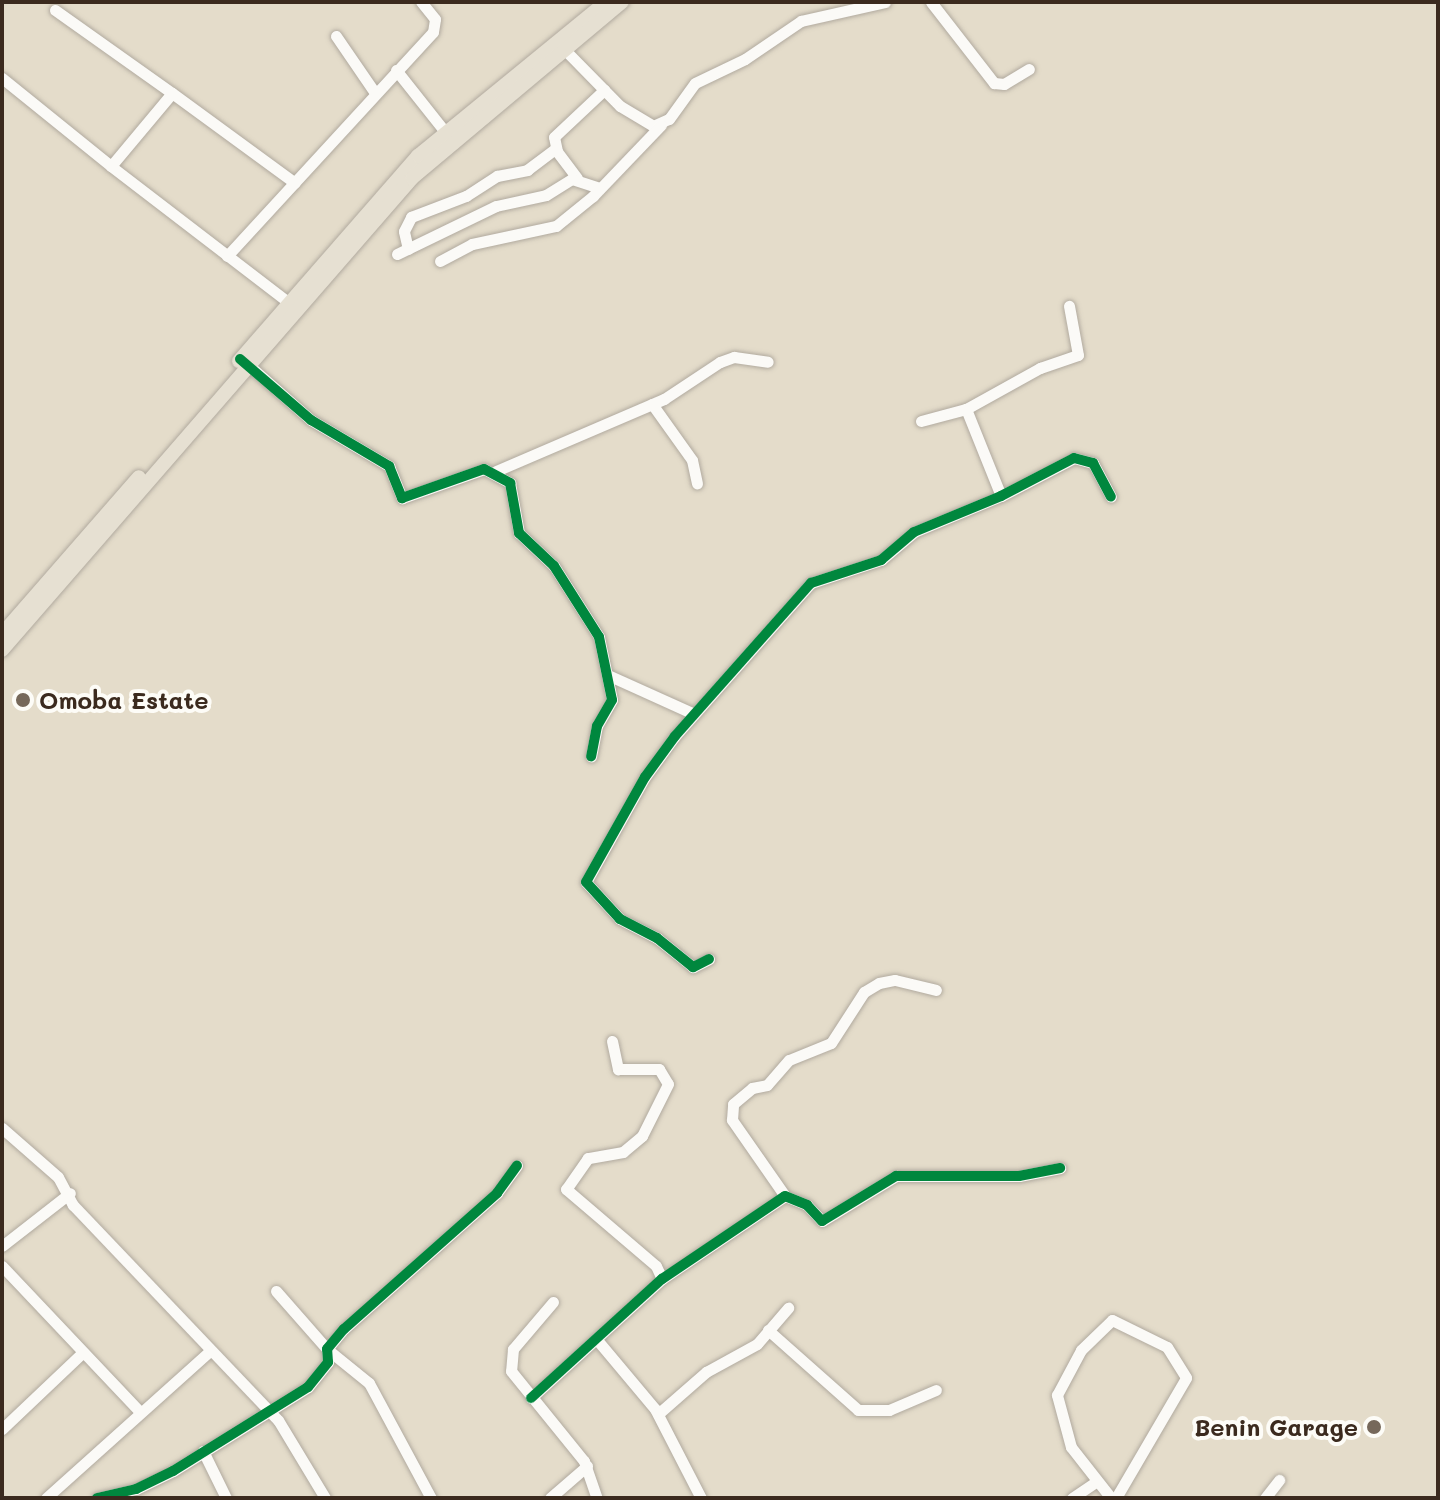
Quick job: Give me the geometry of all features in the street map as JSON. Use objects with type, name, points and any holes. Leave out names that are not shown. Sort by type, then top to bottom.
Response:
[{"type":"main road","points":[[244,361],[288,302],[380,195],[446,133],[606,2]]},
{"type":"main road","points":[[2,650],[53,583],[244,361],[412,178],[622,2]]},
{"type":"main road","points":[[2,634],[53,583]]},
{"type":"street","points":[[227,256],[435,27],[421,2]]},
{"type":"street","points":[[440,261],[472,244],[556,226],[600,188],[661,125],[695,83],[745,59],[801,21],[885,2]]},
{"type":"street","points":[[931,2],[994,83],[1004,84],[1029,69]]},
{"type":"street","points":[[55,10],[295,183]]},
{"type":"street","points":[[336,36],[375,93]]},
{"type":"street","points":[[564,49],[604,90],[644,123],[661,125]]},
{"type":"street","points":[[396,70],[446,133]]},
{"type":"street","points":[[2,78],[288,302]]},
{"type":"street","points":[[600,188],[577,178],[556,148],[556,132],[604,90]]},
{"type":"street","points":[[111,166],[172,93]]},
{"type":"street","points":[[556,148],[527,170],[497,176],[466,196],[411,217],[404,231],[403,251],[496,206],[546,195],[577,178]]},
{"type":"street","points":[[921,421],[966,409],[1040,368],[1078,355],[1069,306]]},
{"type":"street","points":[[244,361],[311,420],[389,466],[402,498],[473,471],[496,471],[652,404],[734,357],[768,362]]},
{"type":"street","points":[[652,404],[692,460],[697,483]]},
{"type":"street","points":[[966,409],[1001,496]]},
{"type":"street","points":[[709,959],[693,967],[657,938],[620,919],[586,882],[645,777],[694,714],[811,583],[881,560],[914,532],[1084,457],[1093,463],[1111,497]]},
{"type":"street","points":[[496,471],[514,489],[519,533],[554,566],[568,595],[594,623],[610,676],[611,704],[597,726],[591,756]]},
{"type":"street","points":[[610,676],[694,714]]},
{"type":"street","points":[[936,990],[895,980],[879,983],[864,992],[831,1043],[789,1060],[767,1085],[752,1088],[733,1104],[732,1120],[785,1196],[807,1205],[822,1221],[896,1176],[1019,1176],[1060,1168]]},
{"type":"street","points":[[612,1041],[618,1069],[659,1069],[668,1084],[642,1136],[623,1152],[588,1158],[566,1189],[656,1266],[662,1279]]},
{"type":"street","points":[[2,1128],[70,1193],[73,1205],[209,1352],[270,1412],[325,1498]]},
{"type":"street","points":[[97,1498],[136,1489],[270,1412],[317,1377],[328,1362],[327,1349],[355,1318],[497,1193],[517,1165]]},
{"type":"street","points":[[2,1246],[70,1193]]},
{"type":"street","points":[[531,1398],[598,1341],[662,1279],[785,1196]]},
{"type":"street","points":[[2,1266],[81,1354],[140,1412]]},
{"type":"street","points":[[276,1291],[327,1349],[374,1389],[431,1498]]},
{"type":"street","points":[[553,1302],[523,1333],[508,1360],[531,1398],[587,1473],[597,1498]]},
{"type":"street","points":[[663,1411],[706,1372],[752,1348],[788,1308]]},
{"type":"street","points":[[1112,1320],[1167,1347],[1186,1378],[1114,1498],[1096,1482],[1071,1447],[1057,1395],[1081,1350],[1112,1320]]},
{"type":"street","points":[[768,1330],[858,1410],[889,1410],[936,1390]]},
{"type":"street","points":[[598,1341],[663,1411],[664,1428],[701,1498]]},
{"type":"street","points":[[46,1498],[209,1352]]},
{"type":"street","points":[[2,1429],[81,1354]]},
{"type":"street","points":[[203,1451],[226,1498]]},
{"type":"street","points":[[550,1498],[587,1473]]},
{"type":"street","points":[[1265,1498],[1279,1480]]},
{"type":"street","points":[[1072,1498],[1096,1482]]},
{"type":"cycle path","points":[[240,359],[311,420],[389,466],[402,498],[484,469],[510,483],[519,533],[554,566],[599,637],[612,700],[597,726],[591,756]]},
{"type":"cycle path","points":[[709,959],[693,967],[657,938],[620,919],[586,882],[645,777],[675,736],[811,583],[881,560],[914,532],[1001,496],[1074,458],[1093,463],[1111,497]]},
{"type":"cycle path","points":[[97,1498],[136,1489],[173,1471],[308,1387],[328,1362],[327,1349],[344,1329],[497,1193],[517,1165]]},
{"type":"cycle path","points":[[531,1398],[662,1279],[785,1196],[807,1205],[822,1221],[896,1176],[1019,1176],[1060,1168]]},
{"type":"place","name":"Omoba Estate","points":[[23,700]]},
{"type":"place","name":"Benin Garage","points":[[1374,1427]]}]
